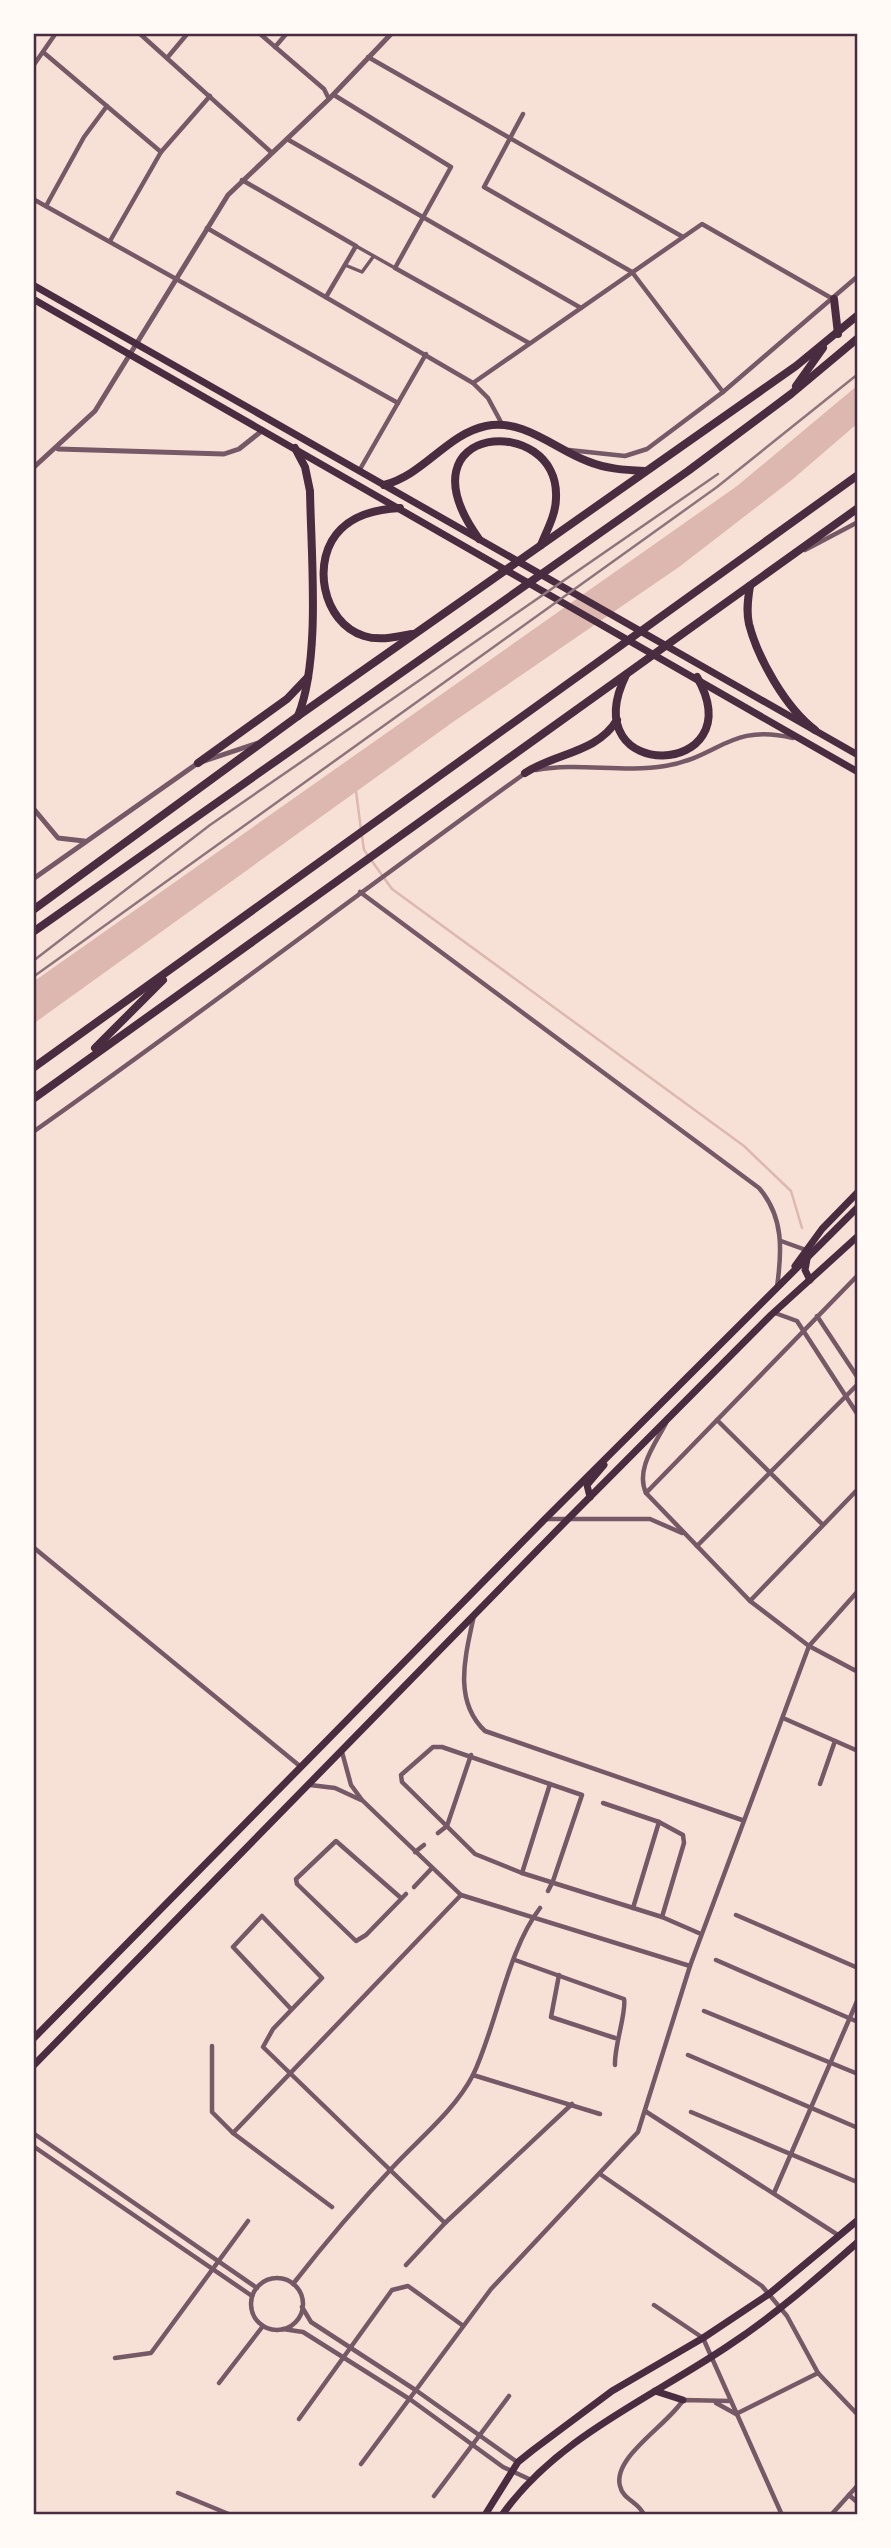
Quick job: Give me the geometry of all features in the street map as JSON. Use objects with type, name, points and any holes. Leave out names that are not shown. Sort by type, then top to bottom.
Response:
[{"type":"highway","points":[[834,299],[838,334]]},
{"type":"highway","points":[[33,910],[299,716],[827,343],[858,315]]},
{"type":"highway","points":[[33,932],[699,463],[791,394],[858,338]]},
{"type":"highway","points":[[791,394],[827,343]]},
{"type":"highway","points":[[384,485],[416,472],[472,430],[502,425],[534,434],[590,463],[645,471]]},
{"type":"highway","points":[[479,539],[457,503],[454,490],[457,465],[465,453],[480,445],[514,442],[531,448],[553,476],[557,497],[541,545]]},
{"type":"highway","points":[[295,448],[305,467],[310,491],[310,675],[299,716]]},
{"type":"highway","points":[[33,1068],[858,475]]},
{"type":"highway","points":[[400,508],[362,515],[341,528],[327,549],[325,591],[334,614],[356,633],[375,639],[415,634]]},
{"type":"highway","points":[[33,1099],[858,508]]},
{"type":"highway","points":[[750,586],[747,610],[752,634],[784,699],[797,716],[815,730]]},
{"type":"highway","points":[[627,672],[618,694],[617,720],[625,740],[643,754],[669,757],[684,753],[695,746],[706,728],[706,700],[697,677]]},
{"type":"highway","points":[[198,763],[287,699],[310,675]]},
{"type":"highway","points":[[525,773],[547,760],[603,739],[617,720]]},
{"type":"highway","points":[[76,1067],[180,963]]},
{"type":"main road","points":[[33,285],[769,707],[858,755]]},
{"type":"main road","points":[[33,299],[697,677],[858,772]]},
{"type":"main road","points":[[33,2039],[545,1519],[776,1290],[858,1192]]},
{"type":"main road","points":[[810,1280],[805,1270],[807,1254],[858,1207]]},
{"type":"main road","points":[[33,2066],[568,1519],[774,1313],[857,1236]]},
{"type":"main road","points":[[590,1497],[587,1485],[610,1455]]},
{"type":"main road","points":[[485,2515],[518,2462],[612,2391],[703,2338],[769,2294],[858,2220]]},
{"type":"main road","points":[[502,2515],[530,2479],[623,2410],[712,2357],[781,2308],[858,2242]]},
{"type":"main road","points":[[655,2391],[683,2400]]},
{"type":"street","points":[[33,66],[55,33]]},
{"type":"street","points":[[139,33],[271,152]]},
{"type":"street","points":[[167,58],[188,33]]},
{"type":"street","points":[[259,33],[332,97],[451,167],[395,268]]},
{"type":"street","points":[[275,47],[287,33]]},
{"type":"street","points":[[33,468],[58,449],[95,411],[206,227],[241,180],[332,97],[392,33]]},
{"type":"street","points":[[43,52],[161,152]]},
{"type":"street","points":[[368,57],[682,237]]},
{"type":"street","points":[[324,89],[339,89]]},
{"type":"street","points":[[110,241],[161,152],[210,96]]},
{"type":"street","points":[[46,205],[83,137],[107,106]]},
{"type":"street","points":[[523,114],[484,187],[632,272],[723,391]]},
{"type":"street","points":[[287,139],[581,308]]},
{"type":"street","points":[[241,180],[373,257],[530,343]]},
{"type":"street","points":[[33,198],[398,403]]},
{"type":"street","points":[[473,383],[702,223],[834,299]]},
{"type":"street","points":[[206,227],[473,383],[488,398],[502,425]]},
{"type":"street","points":[[326,297],[356,246]]},
{"type":"street","points":[[345,265],[362,272],[373,257]]},
{"type":"street","points":[[560,449],[608,455],[636,454],[681,426],[858,276]]},
{"type":"street","points":[[359,471],[426,354]]},
{"type":"street","points":[[58,449],[223,454],[239,449],[264,430]]},
{"type":"street","points":[[789,558],[858,522]]},
{"type":"street","points":[[33,1132],[236,988],[278,952],[525,773],[554,768],[665,766],[752,733],[763,732],[803,740]]},
{"type":"street","points":[[33,879],[198,763],[265,741]]},
{"type":"street","points":[[33,808],[58,838],[75,842],[87,841]]},
{"type":"street","points":[[360,892],[759,1188],[776,1214],[781,1241],[776,1290]]},
{"type":"street","points":[[781,1241],[807,1254]]},
{"type":"street","points":[[646,1493],[858,1275]]},
{"type":"street","points":[[774,1313],[793,1318],[804,1330],[858,1415]]},
{"type":"street","points":[[817,1316],[858,1378]]},
{"type":"street","points":[[697,1546],[858,1384]]},
{"type":"street","points":[[669,1418],[645,1464],[642,1477],[646,1493],[750,1601],[809,1646],[858,1672]]},
{"type":"street","points":[[717,1420],[822,1524]]},
{"type":"street","points":[[750,1601],[858,1489]]},
{"type":"street","points":[[545,1519],[650,1520],[686,1535]]},
{"type":"street","points":[[33,1548],[301,1767]]},
{"type":"street","points":[[361,2464],[491,2289],[630,2143],[645,2111],[690,1966],[742,1820],[809,1646],[858,1591]]},
{"type":"street","points":[[474,1615],[464,1681],[471,1713],[485,1731],[742,1820]]},
{"type":"street","points":[[783,1718],[858,1751]]},
{"type":"street","points":[[820,1784],[835,1741]]},
{"type":"street","points":[[548,1891],[553,1881],[582,1796],[471,1755],[433,1747],[401,1775],[402,1782],[475,1854],[522,1873],[553,1881],[662,1917],[701,1934]]},
{"type":"street","points":[[342,1750],[351,1785],[362,1800],[461,1895],[690,1966]]},
{"type":"street","points":[[439,1833],[447,1826],[471,1755]]},
{"type":"street","points":[[522,1873],[550,1784]]},
{"type":"street","points":[[308,1785],[335,1788],[362,1800]]},
{"type":"street","points":[[603,1803],[659,1822],[683,1835],[684,1843],[662,1917]]},
{"type":"street","points":[[633,1908],[659,1822]]},
{"type":"street","points":[[401,1898],[337,1841],[330,1843],[296,1879],[296,1884],[356,1941],[366,1936],[406,1894]]},
{"type":"street","points":[[415,1852],[424,1845]]},
{"type":"street","points":[[414,1887],[432,1868]]},
{"type":"street","points":[[233,2133],[461,1895]]},
{"type":"street","points":[[293,2284],[340,2223],[455,2102],[472,2075],[515,1961],[533,1917],[540,1908]]},
{"type":"street","points":[[736,1915],[858,1968]]},
{"type":"street","points":[[291,2009],[233,1947],[262,1916],[322,1978],[291,2009],[264,2041],[263,2046],[392,2168],[445,2223]]},
{"type":"street","points":[[515,1961],[624,1999],[626,2006],[616,2038],[615,2065]]},
{"type":"street","points":[[716,1961],[858,2022]]},
{"type":"street","points":[[559,1975],[551,2017],[616,2038]]},
{"type":"street","points":[[774,2193],[858,1999]]},
{"type":"street","points":[[704,2011],[858,2074]]},
{"type":"street","points":[[212,2046],[212,2112],[233,2133],[332,2207]]},
{"type":"street","points":[[688,2055],[858,2128]]},
{"type":"street","points":[[472,2075],[600,2114]]},
{"type":"street","points":[[406,2265],[445,2223],[572,2104]]},
{"type":"street","points":[[645,2111],[838,2235]]},
{"type":"street","points":[[691,2112],[857,2182]]},
{"type":"street","points":[[33,2133],[257,2288]]},
{"type":"street","points":[[33,2146],[252,2296]]},
{"type":"street","points":[[600,2174],[769,2294],[781,2308],[818,2373],[858,2415]]},
{"type":"street","points":[[116,2358],[151,2353],[248,2221]]},
{"type":"street","points":[[283,2329],[298,2318],[302,2307],[301,2295],[293,2284],[274,2278],[257,2288],[252,2296],[254,2316],[263,2326],[283,2329],[303,2332],[411,2400],[511,2472],[530,2479]]},
{"type":"street","points":[[299,2419],[392,2290],[408,2287],[462,2325]]},
{"type":"street","points":[[654,2305],[703,2338],[782,2515]]},
{"type":"street","points":[[302,2307],[311,2322],[417,2390],[518,2462]]},
{"type":"street","points":[[219,2383],[263,2326]]},
{"type":"street","points":[[736,2414],[818,2373]]},
{"type":"street","points":[[434,2497],[509,2396]]},
{"type":"street","points":[[644,2515],[636,2503],[624,2495],[620,2475],[635,2449],[673,2416],[683,2400],[731,2401]]},
{"type":"street","points":[[715,2402],[736,2414]]},
{"type":"street","points":[[831,2515],[858,2485]]},
{"type":"street","points":[[178,2493],[231,2515]]},
{"type":"street","points":[[849,2495],[858,2503]]},
{"type":"shaded area","points":[[858,385],[858,423],[793,479],[679,567],[453,722],[33,1024],[33,982],[737,486]]},
{"type":"waterway","points":[[356,791],[361,830]]},
{"type":"waterway","points":[[362,836],[364,850],[392,889],[744,1146],[791,1191],[802,1228]]},
{"type":"railway","points":[[33,977],[717,487],[858,374]]},
{"type":"railway","points":[[33,961],[210,825],[718,474]]}]
